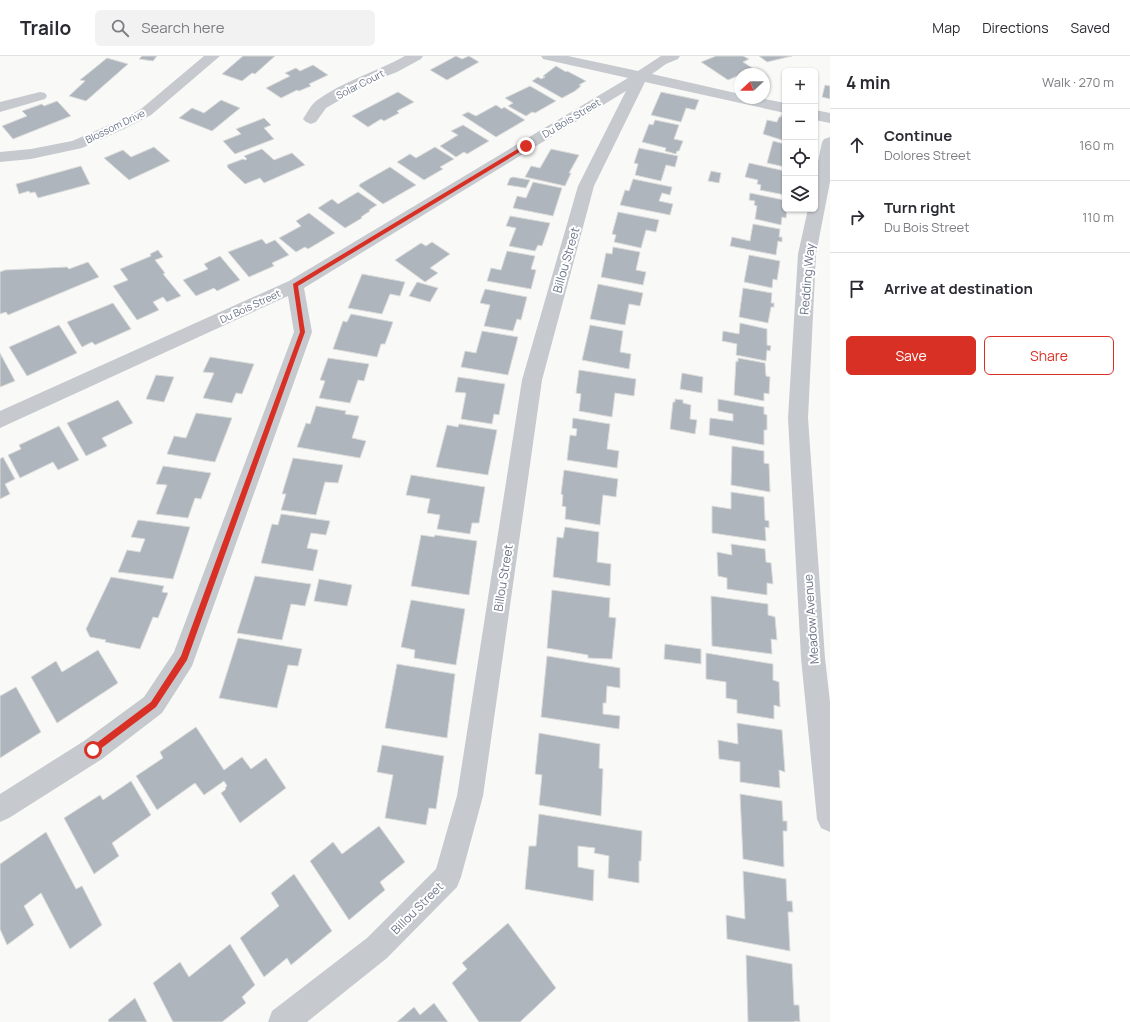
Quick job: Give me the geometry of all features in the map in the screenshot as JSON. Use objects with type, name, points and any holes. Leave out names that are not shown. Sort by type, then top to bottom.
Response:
[{"type":"street","name":"Blossom Drive","points":[[0,157],[31,154],[76,145],[119,126],[146,112],[213,56]]},
{"type":"street","name":"Solar Court","points":[[311,119],[320,105],[366,79],[392,69],[416,56]]},
{"type":"street","points":[[548,56],[782,107]]},
{"type":"street","name":"Du Bois Street","points":[[0,420],[295,285],[641,76],[661,61],[672,56]]},
{"type":"street","name":"Billou Street","points":[[283,1022],[377,948],[447,877],[470,796],[532,380],[586,186],[641,76]]},
{"type":"street","points":[[0,107],[40,96]]},
{"type":"street","points":[[818,116],[830,118]]},
{"type":"street","name":"Redding Way","points":[[798,418],[807,254],[830,142]]},
{"type":"street","points":[[0,809],[93,750],[153,705],[184,658],[303,332],[295,285]]},
{"type":"street","name":"Meadow Avenue","points":[[798,418],[813,658],[830,819]]},
{"type":"building","points":[[142,56],[157,56],[153,61],[139,59]]},
{"type":"building","points":[[243,56],[275,56],[255,74],[252,73],[242,81],[222,74]]},
{"type":"building","points":[[456,56],[462,59],[469,56],[479,62],[447,80],[430,70]]},
{"type":"building","points":[[716,56],[743,56],[749,59],[743,62],[752,68],[734,68],[734,77],[728,80],[701,62]]},
{"type":"building","points":[[759,56],[792,56],[767,62]]},
{"type":"building","points":[[107,58],[128,64],[86,101],[69,96],[85,81],[80,80]]},
{"type":"building","points":[[313,65],[328,75],[309,84],[311,86],[299,91],[297,90],[281,98],[266,88],[290,76],[285,73],[296,68],[300,71]]},
{"type":"building","points":[[556,66],[586,81],[579,85],[581,86],[575,91],[562,98],[532,81],[538,77],[541,79],[545,77],[543,76]]},
{"type":"building","points":[[825,85],[830,86],[830,99],[822,97]]},
{"type":"building","points":[[530,86],[556,101],[535,113],[532,112],[526,116],[508,106],[513,103],[505,98]]},
{"type":"building","points":[[398,92],[414,102],[397,111],[399,113],[384,121],[381,119],[368,127],[352,116]]},
{"type":"building","points":[[661,92],[699,100],[695,110],[686,108],[681,122],[651,115]]},
{"type":"building","points":[[221,100],[240,108],[212,131],[179,118],[192,108],[204,113]]},
{"type":"building","points":[[57,101],[71,116],[13,139],[2,126],[27,116],[22,111],[42,104],[44,106]]},
{"type":"building","points":[[496,105],[502,109],[504,107],[525,120],[496,137],[462,115],[468,112],[476,116]]},
{"type":"building","points":[[782,115],[782,140],[763,134],[767,120],[777,122],[779,117]]},
{"type":"building","points":[[264,118],[271,125],[264,128],[274,139],[235,154],[223,141],[241,134],[236,129]]},
{"type":"building","points":[[655,120],[679,125],[674,139],[683,141],[679,151],[677,151],[676,154],[665,151],[666,148],[642,142],[649,124],[653,125]]},
{"type":"building","points":[[463,125],[489,141],[467,154],[464,152],[456,157],[440,146],[458,135],[451,131]]},
{"type":"building","points":[[773,141],[782,143],[782,166],[767,163]]},
{"type":"building","points":[[154,147],[170,161],[129,180],[104,158],[123,150],[131,157]]},
{"type":"building","points":[[435,147],[454,159],[440,167],[443,169],[424,180],[397,162],[410,154],[416,158]]},
{"type":"building","points":[[639,148],[678,156],[675,167],[666,165],[661,181],[635,175],[638,164],[634,163]]},
{"type":"building","points":[[262,149],[274,160],[292,153],[305,165],[264,183],[260,178],[245,184],[227,167],[227,165],[247,159],[244,156]]},
{"type":"building","points":[[551,149],[579,155],[569,173],[571,173],[565,186],[525,177],[531,166],[540,168]]},
{"type":"building","points":[[749,163],[782,170],[782,194],[760,190],[761,185],[757,184],[758,180],[745,177]]},
{"type":"building","points":[[81,166],[90,184],[38,198],[35,192],[30,193],[29,191],[19,194],[16,184]]},
{"type":"building","points":[[390,167],[416,185],[383,204],[359,186]]},
{"type":"building","points":[[711,171],[721,173],[719,183],[708,181]]},
{"type":"building","points":[[513,177],[530,180],[526,188],[507,185],[510,178]]},
{"type":"building","points":[[633,179],[672,187],[670,195],[662,193],[659,201],[673,204],[670,215],[620,205],[625,190],[629,191]]},
{"type":"building","points":[[533,182],[562,188],[553,216],[513,208],[517,196],[526,198]]},
{"type":"building","points":[[358,192],[377,205],[369,210],[370,211],[361,217],[362,218],[345,228],[318,208],[332,199],[338,204]]},
{"type":"building","points":[[750,193],[782,200],[782,212],[787,212],[786,218],[782,217],[781,225],[755,219],[757,206],[754,205],[755,201],[749,200]]},
{"type":"building","points":[[618,212],[659,220],[656,232],[646,230],[641,248],[614,242],[616,235],[612,234]]},
{"type":"building","points":[[309,213],[335,233],[308,249],[305,247],[296,252],[279,238],[301,226],[296,221]]},
{"type":"building","points":[[510,216],[550,223],[542,246],[538,245],[535,251],[509,246],[516,228],[506,226]]},
{"type":"building","points":[[753,224],[780,229],[779,237],[782,237],[782,242],[778,241],[776,255],[730,246],[732,237],[750,241]]},
{"type":"building","points":[[262,239],[266,244],[275,240],[289,255],[272,263],[274,266],[249,277],[228,252]]},
{"type":"building","points":[[432,242],[450,254],[430,268],[438,273],[425,282],[395,260],[421,243],[426,246]]},
{"type":"building","points":[[613,247],[640,252],[636,270],[646,272],[643,285],[601,277],[606,253],[612,254]]},
{"type":"building","points":[[158,250],[163,257],[155,260],[165,273],[163,274],[181,296],[167,302],[163,297],[153,302],[159,310],[137,320],[113,286],[128,280],[120,269],[151,256],[150,254]]},
{"type":"building","points":[[507,251],[535,256],[531,269],[536,270],[531,289],[487,281],[491,268],[501,270]]},
{"type":"building","points":[[749,255],[780,261],[777,280],[773,279],[772,288],[744,282]]},
{"type":"building","points":[[220,256],[240,280],[217,291],[214,288],[196,296],[183,280],[208,269],[204,264]]},
{"type":"building","points":[[88,262],[99,277],[8,315],[6,312],[0,314],[0,272],[5,270],[67,267],[69,269]]},
{"type":"building","points":[[362,274],[405,282],[400,296],[390,294],[382,314],[348,308]]},
{"type":"building","points":[[417,282],[438,288],[430,302],[409,296]]},
{"type":"building","points":[[598,284],[643,293],[640,306],[629,304],[625,325],[590,319]]},
{"type":"building","points":[[743,288],[772,293],[771,303],[774,303],[774,307],[771,307],[768,323],[739,317]]},
{"type":"building","points":[[485,289],[527,297],[521,320],[517,319],[513,331],[484,326],[490,305],[480,303]]},
{"type":"building","points":[[113,303],[131,329],[95,345],[92,342],[82,347],[67,322]]},
{"type":"building","points":[[351,314],[393,322],[385,344],[381,344],[377,357],[333,349],[343,321],[347,322]]},
{"type":"building","points":[[740,323],[767,329],[767,345],[771,346],[770,351],[767,350],[766,361],[736,355],[737,344],[722,341],[723,331],[739,334]]},
{"type":"building","points":[[59,325],[77,353],[27,376],[9,347]]},
{"type":"building","points":[[590,325],[623,331],[620,352],[631,354],[629,369],[582,360]]},
{"type":"building","points":[[482,331],[518,337],[508,375],[461,367],[465,351],[476,353]]},
{"type":"building","points":[[0,353],[15,381],[0,387]]},
{"type":"building","points":[[210,357],[254,364],[242,394],[236,393],[232,403],[203,398],[214,373],[203,372]]},
{"type":"building","points":[[328,358],[369,364],[364,381],[358,380],[350,403],[319,398],[325,381],[320,380]]},
{"type":"building","points":[[738,358],[765,363],[766,376],[770,377],[769,394],[764,393],[764,401],[734,395],[736,361],[738,362]]},
{"type":"building","points":[[579,370],[636,379],[634,396],[615,393],[612,417],[579,411],[581,394],[576,393]]},
{"type":"building","points":[[682,373],[703,377],[702,393],[680,389]]},
{"type":"building","points":[[156,375],[174,377],[164,402],[146,399]]},
{"type":"building","points":[[458,377],[505,384],[499,415],[494,414],[492,424],[461,419],[466,393],[455,392]]},
{"type":"building","points":[[675,399],[683,400],[683,403],[691,405],[690,419],[697,420],[695,434],[670,429],[673,402],[675,402]]},
{"type":"building","points":[[718,399],[764,407],[764,414],[767,415],[767,430],[764,430],[764,445],[709,435],[710,418],[733,421],[733,414],[718,411]]},
{"type":"building","points":[[118,400],[133,423],[102,438],[107,446],[86,456],[67,423]]},
{"type":"building","points":[[316,406],[346,411],[345,414],[359,416],[352,438],[366,441],[360,458],[297,447],[306,423],[310,424]]},
{"type":"building","points":[[196,413],[232,418],[215,462],[167,454],[174,436],[186,438]]},
{"type":"building","points":[[573,418],[610,424],[607,449],[619,451],[617,468],[567,460],[570,435],[576,436],[577,429],[572,428]]},
{"type":"building","points":[[459,424],[497,430],[488,475],[436,467],[447,425],[458,427]]},
{"type":"building","points":[[59,426],[79,460],[58,470],[53,462],[20,478],[8,455],[21,449],[19,445]]},
{"type":"building","points":[[732,446],[764,451],[764,463],[769,464],[770,492],[731,485]]},
{"type":"building","points":[[3,457],[15,479],[5,484],[10,494],[0,499],[0,459]]},
{"type":"building","points":[[293,458],[343,465],[338,483],[325,482],[316,515],[281,510],[286,494],[282,494]]},
{"type":"building","points":[[163,466],[211,473],[201,499],[195,498],[188,518],[156,514],[167,485],[156,484]]},
{"type":"building","points":[[564,470],[618,479],[616,497],[603,495],[600,525],[565,519],[566,507],[562,506],[563,495],[561,494]]},
{"type":"building","points":[[411,475],[485,487],[479,523],[472,523],[470,534],[437,529],[440,515],[427,513],[430,499],[406,495]]},
{"type":"building","points":[[731,492],[764,497],[765,520],[769,521],[769,528],[765,527],[766,541],[712,533],[712,506],[731,509]]},
{"type":"building","points":[[281,514],[330,521],[326,535],[311,533],[307,548],[318,550],[313,571],[261,563],[272,524],[278,525]]},
{"type":"building","points":[[138,520],[190,527],[173,579],[118,572],[127,550],[140,552],[145,539],[131,537]]},
{"type":"building","points":[[565,527],[599,532],[597,562],[611,564],[610,586],[553,577],[557,537],[563,538]]},
{"type":"building","points":[[421,535],[434,537],[435,535],[477,541],[469,595],[411,586]]},
{"type":"building","points":[[731,544],[765,549],[766,562],[771,563],[773,584],[767,583],[767,595],[727,589],[727,578],[718,576],[717,552],[732,555]]},
{"type":"building","points":[[255,576],[311,584],[305,606],[291,604],[282,640],[237,633]]},
{"type":"building","points":[[111,577],[164,586],[162,592],[168,593],[158,618],[153,617],[140,649],[105,642],[106,640],[90,637],[86,629]]},
{"type":"building","points":[[319,579],[352,585],[347,606],[314,601]]},
{"type":"building","points":[[552,590],[610,598],[609,617],[616,618],[612,659],[588,658],[588,655],[547,648]]},
{"type":"building","points":[[711,596],[768,604],[768,615],[775,617],[777,640],[771,639],[772,654],[712,646]]},
{"type":"building","points":[[411,600],[465,609],[456,665],[414,658],[415,650],[401,647]]},
{"type":"building","points":[[238,638],[302,649],[298,666],[288,665],[277,708],[219,698]]},
{"type":"building","points":[[665,644],[701,649],[701,664],[664,659]]},
{"type":"building","points":[[98,650],[118,683],[57,723],[31,677],[56,661],[62,672]]},
{"type":"building","points":[[706,653],[773,664],[773,680],[779,682],[780,707],[774,705],[774,719],[737,713],[737,700],[726,698],[726,682],[706,679]]},
{"type":"building","points":[[547,656],[620,668],[620,688],[607,686],[606,703],[603,703],[603,714],[620,716],[619,729],[541,717]]},
{"type":"building","points":[[397,664],[455,674],[447,738],[385,728]]},
{"type":"building","points":[[16,687],[41,732],[0,758],[0,696]]},
{"type":"building","points":[[737,723],[782,730],[785,772],[779,770],[780,788],[740,782],[740,762],[719,759],[718,740],[738,744]]},
{"type":"building","points":[[196,727],[224,770],[242,757],[251,769],[266,758],[286,788],[240,823],[221,793],[227,786],[224,781],[204,795],[195,783],[157,810],[136,776],[163,758],[160,752]]},
{"type":"building","points":[[539,733],[600,744],[599,768],[603,769],[601,816],[539,805],[542,775],[535,774]]},
{"type":"building","points":[[382,745],[444,756],[436,809],[429,808],[426,825],[385,818],[393,775],[377,772]]},
{"type":"building","points":[[131,781],[151,815],[112,843],[119,856],[94,874],[64,818],[100,795],[103,800]]},
{"type":"building","points":[[740,794],[782,801],[783,821],[787,821],[787,831],[783,831],[784,867],[743,859]]},
{"type":"building","points":[[539,814],[642,831],[641,861],[639,861],[639,883],[608,878],[609,856],[594,853],[595,848],[578,846],[578,867],[594,870],[593,901],[525,889],[529,846],[536,846]]},
{"type":"building","points":[[379,826],[405,862],[380,882],[385,890],[349,920],[310,861],[333,842],[342,854]]},
{"type":"building","points":[[46,832],[76,889],[82,886],[102,925],[70,949],[41,893],[24,906],[34,925],[7,945],[0,929],[0,864]]},
{"type":"building","points":[[743,871],[786,879],[787,901],[792,901],[793,912],[788,912],[790,951],[727,939],[726,915],[745,919]]},
{"type":"building","points":[[294,874],[332,931],[291,965],[287,958],[264,977],[240,938],[279,906],[271,893]]},
{"type":"building","points":[[508,923],[556,988],[520,1022],[479,1022],[452,983],[467,969],[462,963]]},
{"type":"building","points":[[230,944],[255,985],[242,997],[246,1003],[222,1022],[173,1022],[153,983],[180,962],[189,977]]},
{"type":"building","points":[[746,955],[792,964],[794,1005],[799,1005],[800,1022],[748,1022]]},
{"type":"building","points":[[135,998],[147,1022],[109,1022],[108,1020]]},
{"type":"building","points":[[434,1003],[448,1022],[397,1022],[414,1007],[420,1015]]},
{"type":"route","points":[[93,750],[153,705],[184,658],[303,332],[295,285],[526,146]]}]
